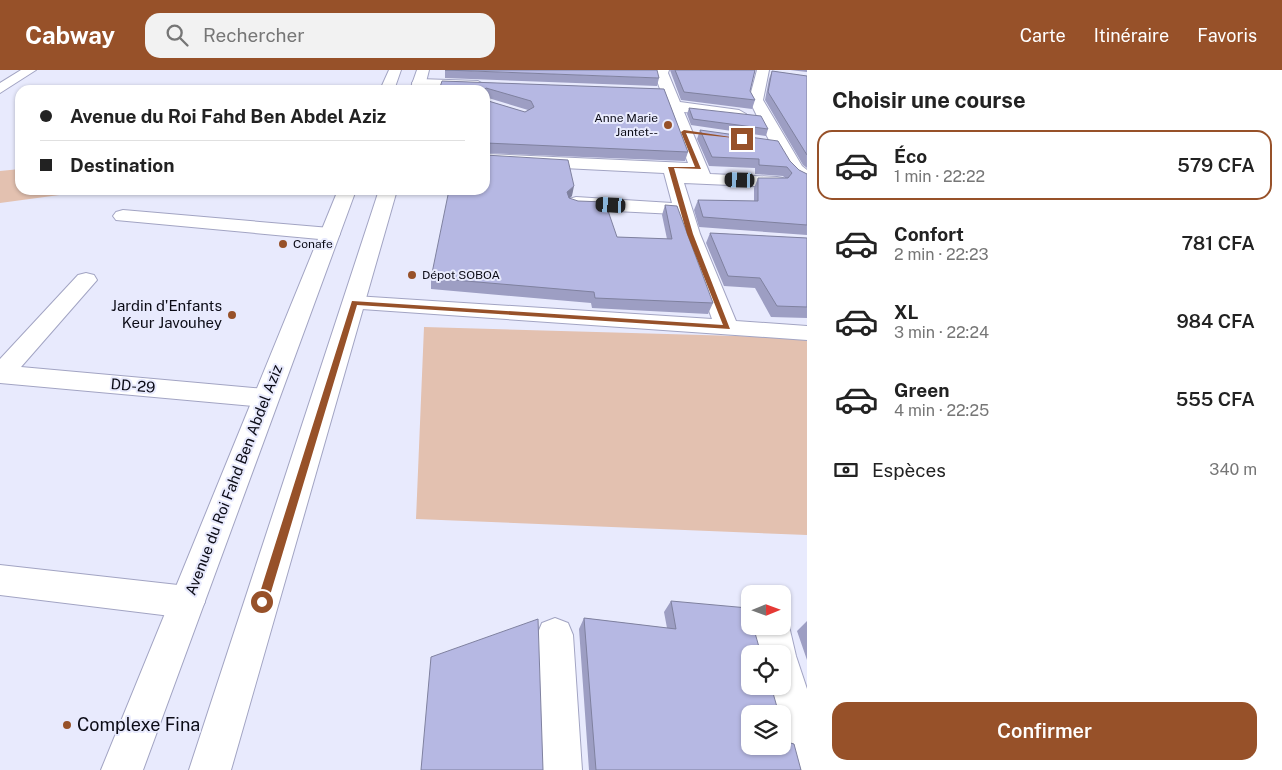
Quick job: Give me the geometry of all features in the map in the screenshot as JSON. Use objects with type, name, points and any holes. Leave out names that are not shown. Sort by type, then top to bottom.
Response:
[{"type":"street","points":[[23,70],[29,70]]},
{"type":"street","points":[[0,89],[29,70]]},
{"type":"street","points":[[389,85],[395,70]]},
{"type":"street","points":[[663,70],[661,73],[666,97],[702,167]]},
{"type":"street","points":[[780,74],[759,71],[756,100],[781,144],[801,174]]},
{"type":"street","points":[[420,81],[475,85]]},
{"type":"street","points":[[666,97],[766,117]]},
{"type":"street","points":[[684,132],[703,134]]},
{"type":"street","points":[[761,141],[781,144]]},
{"type":"street","points":[[490,159],[673,172],[702,167],[777,182]]},
{"type":"street","points":[[740,164],[801,174]]},
{"type":"street","points":[[673,172],[682,209],[700,234],[727,327]]},
{"type":"street","name":"Avenue du Roi Fahd Ben Abdel Aziz","points":[[122,770],[345,195]]},
{"type":"street","points":[[210,770],[355,303],[387,195]]},
{"type":"street","points":[[576,203],[682,209]]},
{"type":"street","points":[[123,216],[330,234]]},
{"type":"street","points":[[1,374],[86,280]]},
{"type":"street","points":[[355,303],[807,333]]},
{"type":"street","name":"DD-29","points":[[1,374],[265,398]]},
{"type":"street","points":[[0,580],[187,602]]},
{"type":"street","points":[[555,635],[561,770]]},
{"type":"street","points":[[789,695],[807,759]]},
{"type":"shaded area","points":[[15,170],[15,195],[59,195],[0,203],[0,171]]},
{"type":"shaded area","points":[[424,327],[807,338],[807,535],[416,519]]},
{"type":"building","points":[[445,70],[657,70],[659,78]]},
{"type":"building","points":[[675,70],[755,70],[750,91],[755,100],[684,92]]},
{"type":"building","points":[[772,71],[807,76],[807,155],[768,92]]},
{"type":"building","points":[[442,81],[664,89],[688,152],[490,143],[490,102],[525,112],[534,107],[531,101],[490,89],[490,85],[441,85]]},
{"type":"building","points":[[689,108],[761,116],[768,129],[693,119]]},
{"type":"building","points":[[700,130],[778,141],[790,161],[799,170],[807,174],[807,225],[703,217],[698,200],[758,201],[758,178],[788,178],[792,173],[787,167],[759,165],[759,159],[712,157]]},
{"type":"building","points":[[490,155],[568,160],[574,186],[567,192],[569,198],[578,201],[605,202],[617,237],[672,239],[665,205],[677,206],[713,303],[595,298],[594,292],[431,278],[448,195],[490,195]]},
{"type":"building","points":[[710,233],[807,238],[807,307],[777,306],[760,278],[728,276]]},
{"type":"building","points":[[671,601],[741,607],[741,635],[756,635],[758,645],[741,645],[741,695],[774,695],[776,705],[741,705],[741,755],[791,755],[791,743],[794,744],[801,770],[596,770],[584,618],[676,629]]},
{"type":"building","points":[[538,619],[543,770],[421,770],[431,657]]},
{"type":"place","name":"Anne Marie Jantet--","points":[[668,125]]},
{"type":"place","name":"Conafe","points":[[283,244]]},
{"type":"place","name":"Dépot SOBOA","points":[[412,275]]},
{"type":"place","name":"Jardin d'Enfants Keur Javouhey","points":[[232,315]]},
{"type":"place","name":"Complexe Fina","points":[[67,725]]},
{"type":"route","points":[[262,602],[355,303],[727,327],[690,234],[671,167],[698,169],[684,132],[742,139]]}]
